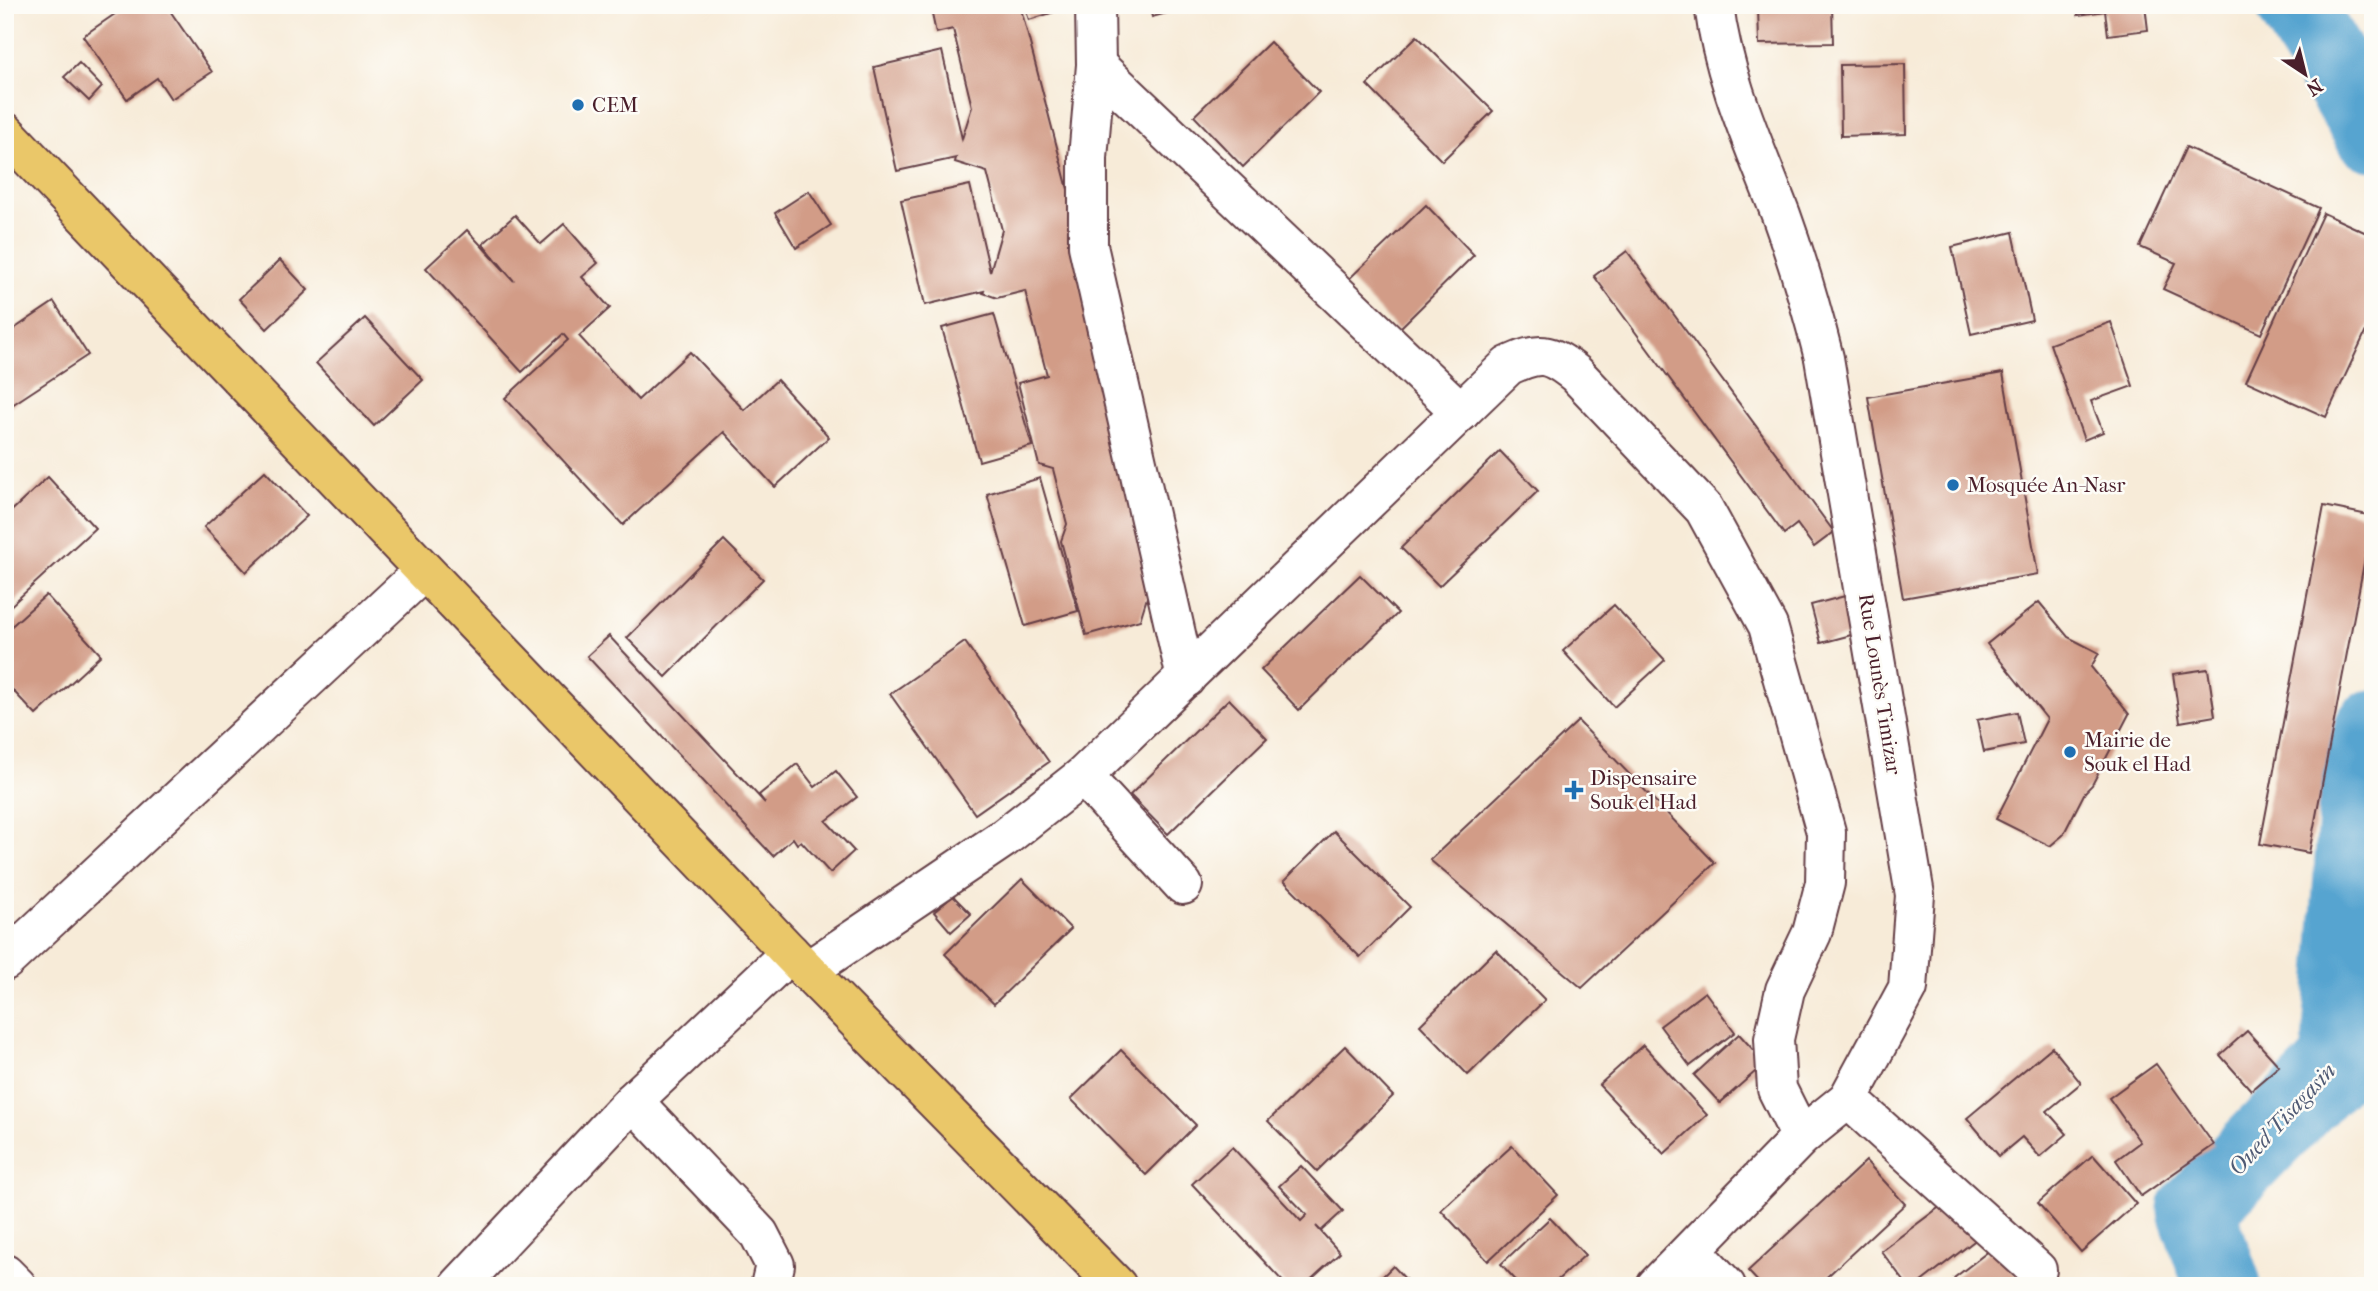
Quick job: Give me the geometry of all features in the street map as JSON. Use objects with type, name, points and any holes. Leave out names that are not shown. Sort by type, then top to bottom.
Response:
[{"type":"main road","points":[[5,132],[798,962],[1116,1286]]},
{"type":"street","points":[[1095,5],[1096,65],[1088,158],[1088,246],[1186,678]]},
{"type":"street","name":"Rue Lounès Timizar","points":[[1656,1286],[1693,1251],[1801,1137],[1849,1099],[1909,988],[1915,895],[1824,358],[1801,273],[1742,118],[1714,5]]},
{"type":"street","points":[[1096,65],[1461,412]]},
{"type":"street","points":[[459,1286],[633,1101],[798,962],[1004,838],[1083,776],[1508,366],[1531,355],[1556,358],[1576,374],[1704,509],[1768,626],[1826,832],[1825,883],[1811,933],[1785,990],[1774,1039],[1777,1089],[1801,1137]]},
{"type":"street","points":[[5,961],[425,571]]},
{"type":"street","points":[[1083,776],[1184,885]]},
{"type":"street","points":[[1849,1099],[2036,1270]]},
{"type":"street","points":[[633,1101],[759,1234],[775,1265],[771,1286]]},
{"type":"street","points":[[1693,1251],[1726,1286]]},
{"type":"street","points":[[5,1274],[18,1286]]},
{"type":"building","points":[[128,5],[166,5],[212,72],[171,99],[157,78],[127,99],[83,36]]},
{"type":"building","points":[[930,5],[1020,5],[1121,393],[1158,562],[1140,620],[1086,635],[1061,541],[1067,524],[1053,469],[1039,465],[1018,383],[1047,375],[1025,291],[997,298],[983,293],[984,291],[925,305],[901,200],[970,185],[990,272],[1002,230],[987,172],[955,162],[956,158],[897,171],[874,67],[942,51],[962,139],[972,107],[953,29],[936,33]]},
{"type":"building","points":[[1024,5],[1073,5],[1073,6],[1029,20]]},
{"type":"building","points":[[1149,5],[1193,5],[1193,6],[1152,17]]},
{"type":"building","points":[[1758,5],[1832,5],[1833,43],[1759,44]]},
{"type":"building","points":[[2076,5],[2145,5],[2148,30],[2108,35],[2105,11],[2078,15]]},
{"type":"building","points":[[1417,36],[1493,111],[1442,161],[1367,85]]},
{"type":"building","points":[[1270,42],[1319,92],[1243,167],[1194,116]]},
{"type":"building","points":[[79,63],[102,87],[89,101],[64,77]]},
{"type":"building","points":[[1905,64],[1906,134],[1841,136],[1840,65]]},
{"type":"building","points":[[2186,147],[2319,208],[2261,334],[2163,289],[2176,263],[2140,247]]},
{"type":"building","points":[[809,191],[831,225],[796,248],[775,213]]},
{"type":"building","points":[[1426,205],[1474,255],[1398,330],[1349,279]]},
{"type":"building","points":[[2323,213],[2373,236],[2373,316],[2326,417],[2246,381]]},
{"type":"building","points":[[515,215],[541,244],[564,224],[598,263],[582,277],[610,308],[579,336],[638,400],[690,352],[744,410],[777,380],[829,437],[775,487],[724,432],[623,525],[505,398],[568,340],[563,334],[522,372],[426,268],[467,230],[514,281],[483,244]]},
{"type":"building","points":[[2013,232],[2032,320],[1971,334],[1952,247]]},
{"type":"building","points":[[1627,251],[1834,532],[1814,547],[1797,524],[1784,534],[1594,276]]},
{"type":"building","points":[[280,260],[308,290],[267,329],[239,299]]},
{"type":"building","points":[[54,302],[88,355],[9,407],[5,402],[5,335]]},
{"type":"building","points":[[994,314],[1032,446],[979,461],[942,328]]},
{"type":"building","points":[[365,318],[423,380],[374,426],[316,363]]},
{"type":"building","points":[[2111,322],[2133,386],[2091,401],[2103,432],[2084,440],[2050,344]]},
{"type":"building","name":"Mosquée An-Nasr","points":[[2003,373],[2038,574],[1903,598],[1868,397]]},
{"type":"building","points":[[1500,451],[1538,491],[1439,586],[1401,548]]},
{"type":"building","points":[[265,471],[307,516],[246,572],[204,527]]},
{"type":"building","points":[[48,477],[95,528],[5,611],[5,517]]},
{"type":"building","points":[[1040,478],[1078,611],[1025,626],[987,494]]},
{"type":"building","points":[[2324,506],[2373,516],[2309,853],[2260,844]]},
{"type":"building","points":[[724,540],[763,579],[666,677],[627,638]]},
{"type":"building","points":[[1360,575],[1398,613],[1299,710],[1261,670]]},
{"type":"building","points":[[46,595],[101,655],[36,715],[5,682],[5,632]]},
{"type":"building","points":[[1845,596],[1855,634],[1821,643],[1811,605]]},
{"type":"building","name":"Mairie de Souk el Had","points":[[2039,602],[2068,637],[2099,653],[2091,667],[2129,714],[2063,835],[2050,846],[1996,819],[2047,719],[1987,644]]},
{"type":"building","points":[[1614,605],[1665,660],[1614,707],[1563,651]]},
{"type":"building","points":[[609,636],[765,803],[759,795],[797,764],[815,787],[836,771],[857,797],[826,821],[854,851],[830,873],[801,841],[797,844],[793,838],[773,856],[587,656]]},
{"type":"building","points":[[965,642],[1049,762],[975,814],[890,694]]},
{"type":"building","points":[[2208,669],[2215,716],[2180,722],[2173,674]]},
{"type":"building","points":[[1229,699],[1267,738],[1168,834],[1130,795]]},
{"type":"building","points":[[2017,712],[2024,744],[1984,752],[1977,720]]},
{"type":"building","name":"Dispensaire Souk el Had","points":[[1578,721],[1715,863],[1582,988],[1430,860]]},
{"type":"building","points":[[1334,831],[1410,907],[1360,957],[1284,881]]},
{"type":"building","points":[[1022,879],[1071,929],[994,1004],[945,954]]},
{"type":"building","points":[[953,896],[971,914],[951,932],[934,912]]},
{"type":"building","points":[[1496,950],[1545,1000],[1468,1075],[1420,1025]]},
{"type":"building","points":[[1705,992],[1735,1032],[1690,1066],[1660,1026]]},
{"type":"building","points":[[2247,1031],[2279,1066],[2251,1090],[2220,1055]]},
{"type":"building","points":[[1739,1034],[1765,1063],[1720,1103],[1694,1075]]},
{"type":"building","points":[[1643,1045],[1707,1115],[1664,1154],[1599,1085]]},
{"type":"building","points":[[1345,1046],[1393,1096],[1317,1171],[1268,1121]]},
{"type":"building","points":[[2052,1047],[2081,1083],[2047,1111],[2067,1134],[2040,1157],[2022,1137],[1999,1156],[1967,1118]]},
{"type":"building","points":[[1121,1050],[1196,1125],[1146,1175],[1071,1099]]},
{"type":"building","points":[[2156,1064],[2214,1145],[2141,1196],[2116,1160],[2140,1142],[2109,1098]]},
{"type":"building","points":[[1512,1146],[1558,1195],[1488,1261],[1441,1210]]},
{"type":"building","points":[[1232,1147],[1301,1221],[1307,1215],[1279,1186],[1301,1166],[1343,1211],[1321,1231],[1316,1226],[1340,1253],[1304,1286],[1287,1286],[1192,1184]]},
{"type":"building","points":[[2093,1155],[2136,1204],[2081,1252],[2038,1203]]},
{"type":"building","points":[[1866,1161],[1905,1204],[1817,1286],[1762,1286],[1748,1271]]},
{"type":"building","points":[[1949,1200],[1978,1238],[1916,1286],[1908,1286],[1881,1251]]},
{"type":"building","points":[[1550,1218],[1585,1255],[1551,1286],[1521,1286],[1501,1264]]},
{"type":"building","points":[[1994,1247],[2023,1286],[1960,1286],[1954,1278]]},
{"type":"building","points":[[1393,1266],[1412,1286],[1373,1286]]},
{"type":"waterway","name":"Oued Tisagasin","points":[[2295,5],[2373,133]]},
{"type":"waterway","name":"Oued Tisagasin","points":[[2223,1286],[2196,1210],[2339,1063],[2358,788],[2373,728]]},
{"type":"place","name":"CEM","points":[[578,105]]},
{"type":"place","name":"Mosquée An-Nasr","points":[[1953,485]]},
{"type":"place","name":"Mairie de Souk el Had","points":[[2070,752]]},
{"type":"place","name":"Dispensaire Souk el Had","points":[[1574,790]]}]
